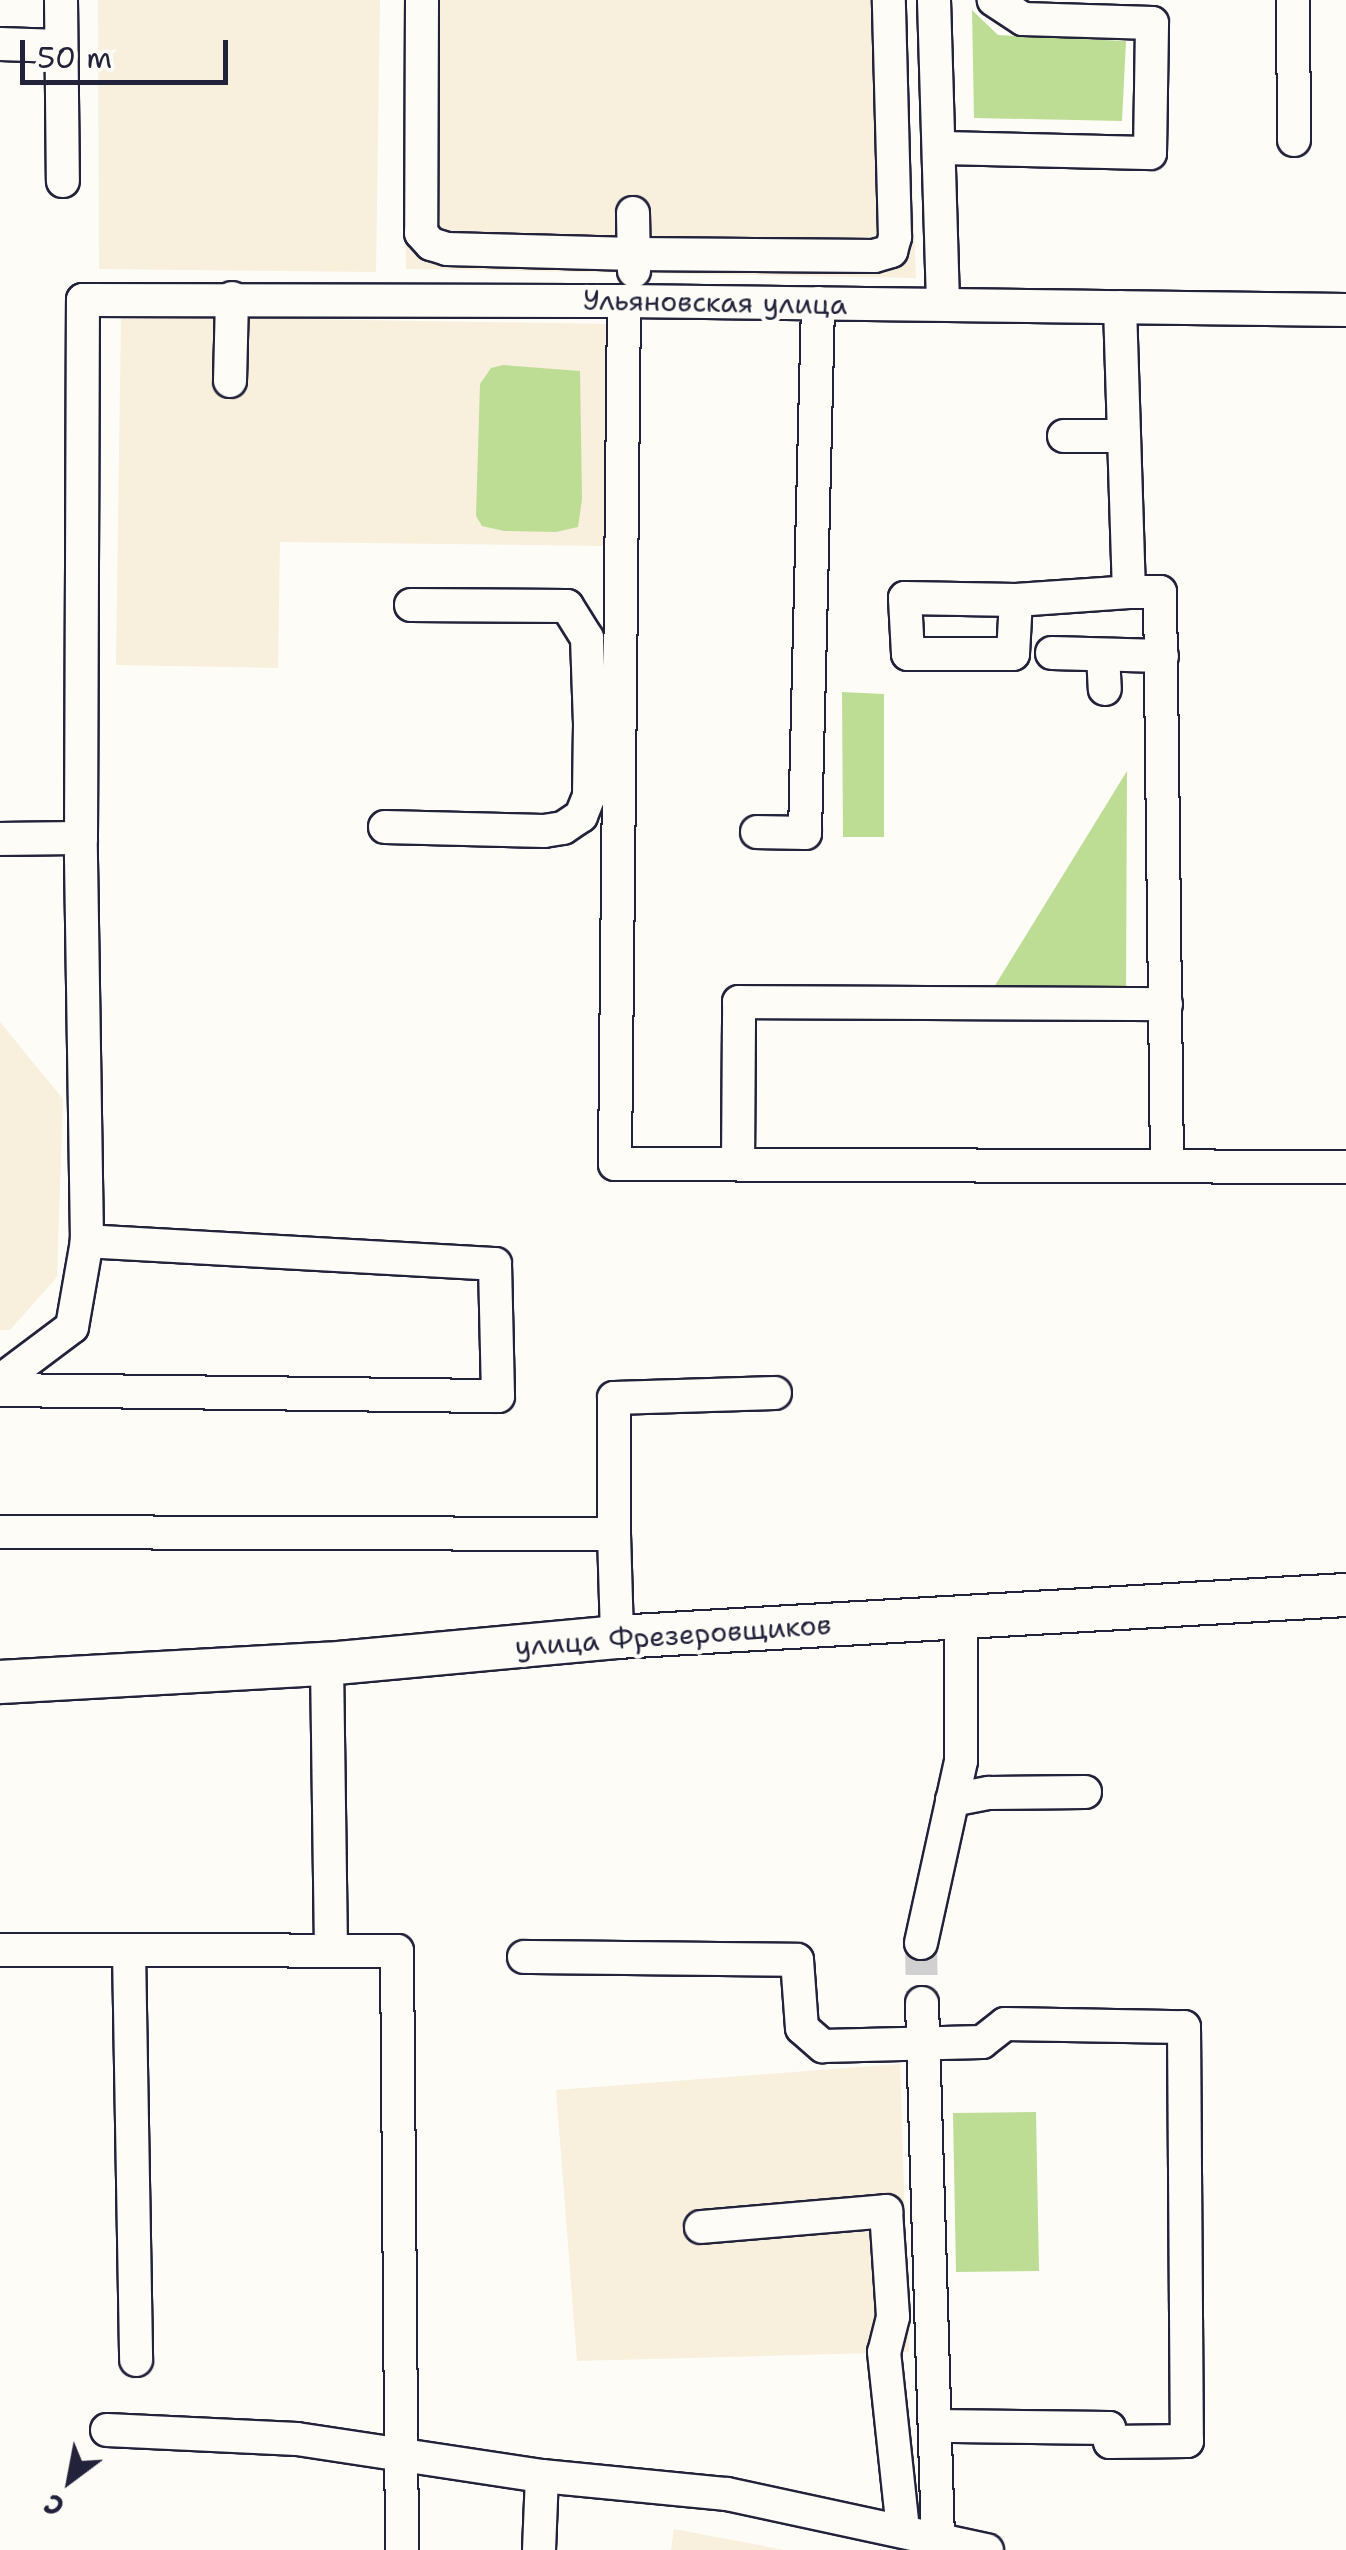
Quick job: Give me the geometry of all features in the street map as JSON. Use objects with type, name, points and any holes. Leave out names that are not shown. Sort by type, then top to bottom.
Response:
[{"type":"main road","name":"улица Фрезеровщиков","points":[[0,1682],[327,1664],[617,1637],[1346,1595]]},
{"type":"street","points":[[61,0],[63,181]]},
{"type":"street","points":[[422,0],[421,233],[431,244],[447,249],[874,256],[891,251],[894,237],[889,0]]},
{"type":"street","points":[[934,0],[943,304]]},
{"type":"street","points":[[940,148],[1150,154],[1152,23],[1023,19],[994,0]]},
{"type":"street","points":[[1294,0],[1294,140]]},
{"type":"street","points":[[0,44],[60,46]]},
{"type":"street","points":[[633,213],[634,254],[605,724],[615,1164],[1346,1167]]},
{"type":"street","points":[[230,382],[232,298]]},
{"type":"street","name":"Ульяновская улица","points":[[81,838],[83,300],[629,301],[1346,310]]},
{"type":"street","points":[[757,832],[805,833],[818,303]]},
{"type":"street","points":[[1120,307],[1129,592]]},
{"type":"street","points":[[1064,436],[1124,436]]},
{"type":"street","points":[[1016,600],[1160,592],[1167,1164]]},
{"type":"street","points":[[385,827],[544,831],[563,828],[581,816],[590,796],[605,724],[587,638],[567,606],[411,605]]},
{"type":"street","points":[[1052,653],[1162,656]]},
{"type":"street","points":[[1103,656],[1105,689]]},
{"type":"street","points":[[0,840],[81,838],[87,1242],[72,1327],[0,1380]]},
{"type":"street","points":[[738,1164],[740,1002],[1166,1004]]},
{"type":"street","points":[[0,1390],[498,1396],[496,1264],[87,1242]]},
{"type":"street","points":[[617,1637],[614,1398],[774,1393]]},
{"type":"street","points":[[0,1532],[614,1534]]},
{"type":"street","points":[[921,1943],[961,1761],[961,1616]]},
{"type":"street","points":[[327,1664],[331,1949]]},
{"type":"street","points":[[952,1800],[989,1793],[1084,1792]]},
{"type":"street","points":[[0,1950],[397,1951],[402,2550]]},
{"type":"street","points":[[129,1951],[136,2360]]},
{"type":"street","points":[[524,1956],[797,1960],[802,2028],[823,2046],[982,2042],[1006,2024],[1184,2027],[1186,2441],[1110,2442],[1109,2428],[935,2426]]},
{"type":"street","points":[[922,2004],[938,2538]]},
{"type":"street","points":[[701,2227],[886,2211],[893,2317],[884,2352],[903,2530]]},
{"type":"street","points":[[107,2430],[297,2438],[542,2476],[727,2494],[987,2550]]},
{"type":"street","points":[[538,2550],[542,2476]]},
{"type":"shaded area","points":[[98,0],[380,0],[376,272],[99,269]]},
{"type":"shaded area","points":[[403,0],[905,0],[916,278],[406,269]]},
{"type":"shaded area","points":[[121,316],[609,324],[606,546],[280,542],[278,668],[116,665]]},
{"type":"shaded area","points":[[0,1022],[63,1099],[57,1277],[10,1330],[0,1330]]},
{"type":"shaded area","points":[[900,2064],[909,2352],[577,2361],[556,2090]]},
{"type":"shaded area","points":[[674,2529],[785,2550],[671,2550]]},
{"type":"green space","points":[[972,10],[998,35],[1126,41],[1122,121],[974,118]]},
{"type":"green space","points":[[503,365],[580,371],[582,499],[578,527],[556,532],[504,531],[482,526],[476,516],[480,384],[491,368]]},
{"type":"green space","points":[[842,692],[884,694],[884,837],[843,837]]},
{"type":"green space","points":[[1127,771],[1126,994],[991,992]]},
{"type":"green space","points":[[1036,2112],[1039,2271],[956,2272],[953,2113]]},
{"type":"tunnel","points":[[921,1943],[922,2003]]}]
